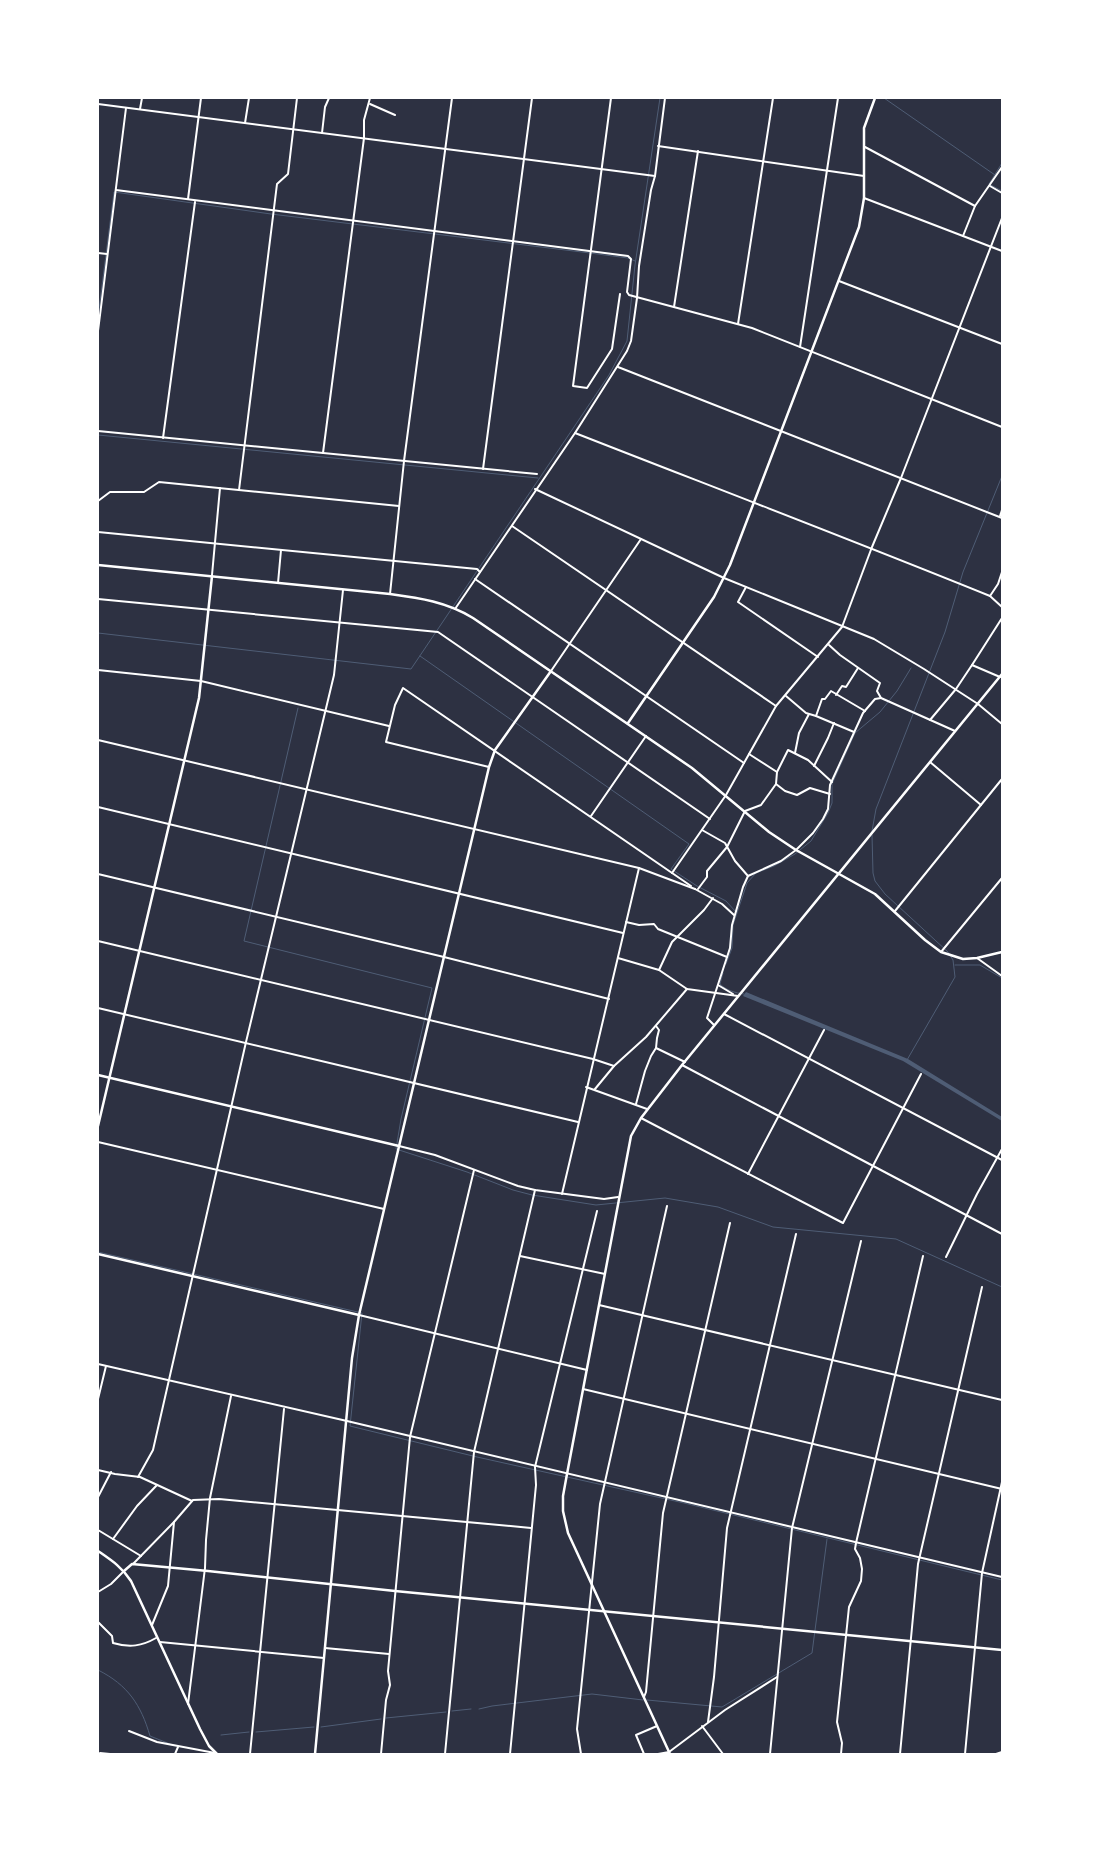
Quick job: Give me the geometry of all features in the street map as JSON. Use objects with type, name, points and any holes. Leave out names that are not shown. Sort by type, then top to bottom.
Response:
[{"type":"street","points":[[140,109],[142,98]]},
{"type":"street","points":[[188,200],[202,98]]},
{"type":"street","points":[[245,123],[249,98]]},
{"type":"street","points":[[239,490],[274,211],[278,184],[288,174],[297,98]]},
{"type":"street","points":[[322,133],[325,106],[329,98]]},
{"type":"street","points":[[324,453],[364,138],[364,120],[370,98]]},
{"type":"street","points":[[390,594],[404,461],[452,98]]},
{"type":"street","points":[[483,469],[532,98]]},
{"type":"street","points":[[611,98],[574,386],[587,388],[611,354],[620,294]]},
{"type":"street","points":[[456,609],[627,351],[631,341],[639,266],[665,98]]},
{"type":"street","points":[[738,324],[772,98]]},
{"type":"street","points":[[800,347],[838,98]]},
{"type":"street","points":[[628,723],[714,597],[724,578],[754,503],[859,227],[864,198],[864,128],[875,98]]},
{"type":"street","points":[[98,104],[654,176]]},
{"type":"street","points":[[368,104],[395,115]]},
{"type":"street","points":[[98,331],[126,108]]},
{"type":"street","points":[[658,146],[864,176]]},
{"type":"street","points":[[863,146],[975,206]]},
{"type":"street","points":[[674,307],[698,151]]},
{"type":"street","points":[[963,236],[975,206],[1002,167]]},
{"type":"street","points":[[990,186],[1002,193]]},
{"type":"street","points":[[116,190],[628,256],[631,259],[627,292],[629,295],[752,328],[1002,427]]},
{"type":"street","points":[[864,198],[1002,252]]},
{"type":"street","points":[[164,438],[195,201]]},
{"type":"street","points":[[672,873],[726,795],[776,706],[829,645],[842,627],[1002,218]]},
{"type":"street","points":[[98,253],[108,254]]},
{"type":"street","points":[[631,265],[639,266]]},
{"type":"street","points":[[838,280],[1002,344]]},
{"type":"street","points":[[618,367],[1001,517],[1002,510]]},
{"type":"street","points":[[98,432],[537,474]]},
{"type":"street","points":[[575,432],[754,503],[872,547],[990,596],[1002,608]]},
{"type":"street","points":[[98,501],[110,492],[144,492],[159,482],[399,506]]},
{"type":"street","points":[[98,1126],[199,698],[220,488]]},
{"type":"street","points":[[535,489],[724,578],[881,643],[978,704],[1002,724]]},
{"type":"street","points":[[511,526],[776,706]]},
{"type":"street","points":[[98,532],[476,569],[480,572]]},
{"type":"street","points":[[315,1754],[352,1358],[359,1315],[489,767],[495,750],[641,539]]},
{"type":"street","points":[[278,583],[281,550]]},
{"type":"street","points":[[98,565],[390,594],[422,598],[456,609],[473,618],[551,670],[692,768],[769,832],[796,850],[865,888],[894,911],[924,940],[941,952],[963,959],[1002,952]]},
{"type":"street","points":[[990,596],[998,584],[1002,572]]},
{"type":"street","points":[[475,579],[744,763]]},
{"type":"street","points":[[746,587],[738,602],[818,657]]},
{"type":"street","points":[[138,1477],[153,1450],[246,1042],[326,712],[334,675],[343,589]]},
{"type":"street","points":[[98,598],[438,632],[710,819]]},
{"type":"street","points":[[930,720],[956,690],[1002,618]]},
{"type":"street","points":[[829,645],[880,683],[877,691],[881,698]]},
{"type":"street","points":[[972,665],[1000,677]]},
{"type":"street","points":[[836,694],[842,686],[846,687],[858,668]]},
{"type":"street","points":[[98,670],[201,681],[389,726]]},
{"type":"street","points":[[669,1753],[564,1521],[563,1496],[631,1136],[647,1109],[737,996],[745,989],[1002,674]]},
{"type":"street","points":[[489,767],[386,742],[394,705],[403,688],[672,873],[713,898],[734,915]]},
{"type":"street","points":[[816,716],[822,699],[825,699],[831,691],[865,711]]},
{"type":"street","points":[[786,696],[809,714],[854,732]]},
{"type":"street","points":[[714,1026],[707,1018],[730,948],[734,915],[748,876],[781,861],[796,850],[813,833],[823,819],[828,809],[832,782],[865,711],[875,699],[881,698],[955,731]]},
{"type":"street","points":[[795,753],[799,733],[809,714]]},
{"type":"street","points":[[814,766],[834,723]]},
{"type":"street","points":[[591,816],[646,736]]},
{"type":"street","points":[[98,740],[639,868],[697,889]]},
{"type":"street","points":[[697,889],[707,877],[707,872],[728,847],[745,811],[761,805],[776,784],[777,772],[788,750],[814,766],[832,782]]},
{"type":"street","points":[[749,754],[777,772]]},
{"type":"street","points":[[930,762],[981,805]]},
{"type":"street","points":[[894,911],[1002,779]]},
{"type":"street","points":[[776,784],[785,791],[796,795],[810,788],[830,794]]},
{"type":"street","points":[[98,807],[624,933]]},
{"type":"street","points":[[702,830],[725,843],[735,861],[748,876]]},
{"type":"street","points":[[562,1194],[639,868]]},
{"type":"street","points":[[98,874],[444,957],[608,999]]},
{"type":"street","points":[[941,952],[1002,878]]},
{"type":"street","points":[[659,970],[672,942],[704,910],[713,898]]},
{"type":"street","points":[[626,922],[640,925],[654,924],[658,929],[727,956]]},
{"type":"street","points":[[98,941],[594,1059],[614,1066]]},
{"type":"street","points":[[618,958],[659,970],[687,989],[737,996]]},
{"type":"street","points":[[977,958],[1002,976]]},
{"type":"street","points":[[718,985],[737,996]]},
{"type":"street","points":[[595,1089],[614,1066],[656,1026],[687,989]]},
{"type":"street","points":[[98,1008],[578,1122]]},
{"type":"street","points":[[724,1014],[1002,1160]]},
{"type":"street","points":[[636,1104],[645,1071],[656,1048],[656,1038],[660,1030],[656,1026]]},
{"type":"street","points":[[748,1174],[824,1030]]},
{"type":"street","points":[[656,1048],[685,1062]]},
{"type":"street","points":[[682,1065],[1002,1234]]},
{"type":"street","points":[[641,1118],[843,1223],[921,1074]]},
{"type":"street","points":[[98,1075],[399,1146],[435,1156],[518,1186],[535,1190],[604,1199],[619,1196]]},
{"type":"street","points":[[586,1086],[647,1109]]},
{"type":"street","points":[[98,1142],[384,1209]]},
{"type":"street","points":[[946,1257],[1002,1149]]},
{"type":"street","points":[[380,1754],[386,1700],[390,1685],[388,1676],[410,1437],[474,1170]]},
{"type":"street","points":[[445,1754],[474,1452],[535,1190]]},
{"type":"street","points":[[580,1754],[577,1729],[603,1483],[643,1314],[666,1206]]},
{"type":"street","points":[[510,1754],[536,1485],[535,1467],[597,1211]]},
{"type":"street","points":[[643,1698],[646,1692],[663,1513],[730,1223]]},
{"type":"street","points":[[708,1722],[714,1677],[726,1528],[796,1234]]},
{"type":"street","points":[[770,1754],[792,1528],[861,1241]]},
{"type":"street","points":[[98,1254],[587,1370]]},
{"type":"street","points":[[520,1256],[604,1274]]},
{"type":"street","points":[[841,1754],[842,1743],[837,1722],[849,1607],[861,1581],[862,1569],[860,1558],[855,1549],[923,1256]]},
{"type":"street","points":[[900,1754],[919,1557],[982,1287]]},
{"type":"street","points":[[599,1305],[1002,1400]]},
{"type":"street","points":[[98,1364],[1002,1577]]},
{"type":"street","points":[[98,1399],[106,1366]]},
{"type":"street","points":[[583,1390],[1002,1489]]},
{"type":"street","points":[[188,1704],[196,1645],[210,1498],[231,1396]]},
{"type":"street","points":[[250,1754],[284,1408]]},
{"type":"street","points":[[98,1470],[138,1477],[158,1484],[192,1501],[210,1498],[531,1528]]},
{"type":"street","points":[[98,1497],[111,1472]]},
{"type":"street","points":[[965,1754],[982,1572],[1002,1489],[1002,1482]]},
{"type":"street","points":[[113,1539],[137,1506],[158,1484]]},
{"type":"street","points":[[98,1592],[111,1584],[141,1556],[192,1501]]},
{"type":"street","points":[[152,1625],[168,1586],[174,1522]]},
{"type":"street","points":[[98,1530],[141,1556]]},
{"type":"street","points":[[98,1551],[124,1571],[152,1625],[209,1746],[216,1754]]},
{"type":"street","points":[[132,1564],[331,1583],[395,1592],[1002,1650]]},
{"type":"street","points":[[98,1622],[112,1636],[113,1643],[122,1646],[138,1646],[157,1637]]},
{"type":"street","points":[[159,1642],[324,1658]]},
{"type":"street","points":[[325,1648],[390,1654]]},
{"type":"street","points":[[658,1754],[669,1753],[702,1726],[777,1677]]},
{"type":"street","points":[[644,1754],[636,1735],[657,1726]]},
{"type":"street","points":[[702,1726],[723,1754]]},
{"type":"street","points":[[130,1731],[157,1742],[216,1754]]},
{"type":"street","points":[[175,1754],[178,1747]]},
{"type":"street","points":[[996,1754],[1002,1752]]},
{"type":"street","points":[[100,1753],[110,1754]]},
{"type":"water","points":[[746,992],[908,1059],[1002,1117],[1002,1121],[903,1061],[743,996]]},
{"type":"waterway","points":[[98,633],[411,669],[609,375],[627,341],[635,265],[660,98]]},
{"type":"waterway","points":[[884,98],[995,175]]},
{"type":"waterway","points":[[1002,163],[989,184],[1002,191]]},
{"type":"waterway","points":[[98,317],[114,192],[271,214],[628,258],[635,261]]},
{"type":"waterway","points":[[98,435],[538,478]]},
{"type":"waterway","points":[[872,831],[876,809],[945,632],[963,572],[1002,476]]},
{"type":"waterway","points":[[420,656],[689,844],[671,869],[697,886],[726,901],[736,912]]},
{"type":"waterway","points":[[726,964],[732,948],[733,925],[747,883],[756,873],[774,866],[795,854],[811,841],[828,813],[832,803],[832,784],[855,733],[880,712],[897,691],[911,668]]},
{"type":"waterway","points":[[298,708],[244,941],[432,988],[401,1119],[396,1149],[532,1195],[596,1205],[665,1198],[718,1207],[773,1227],[896,1239],[1002,1287]]},
{"type":"waterway","points":[[872,835],[875,881],[885,894],[948,952],[953,960],[955,977],[907,1060]]},
{"type":"waterway","points":[[955,965],[980,965],[1002,978]]},
{"type":"waterway","points":[[723,973],[720,984],[731,991],[744,994]]},
{"type":"waterway","points":[[98,1252],[362,1313],[350,1426],[477,1457],[684,1503],[1002,1580]]},
{"type":"waterway","points":[[647,1700],[722,1707],[812,1653],[827,1539]]},
{"type":"waterway","points":[[98,1670],[118,1682],[132,1697],[138,1705],[150,1736],[170,1744]]},
{"type":"waterway","points":[[479,1709],[592,1694],[643,1700]]},
{"type":"waterway","points":[[452,1711],[471,1709]]},
{"type":"waterway","points":[[386,1718],[446,1712]]},
{"type":"waterway","points":[[321,1727],[381,1719]]},
{"type":"waterway","points":[[256,1732],[314,1727]]},
{"type":"waterway","points":[[221,1735],[249,1732]]}]
